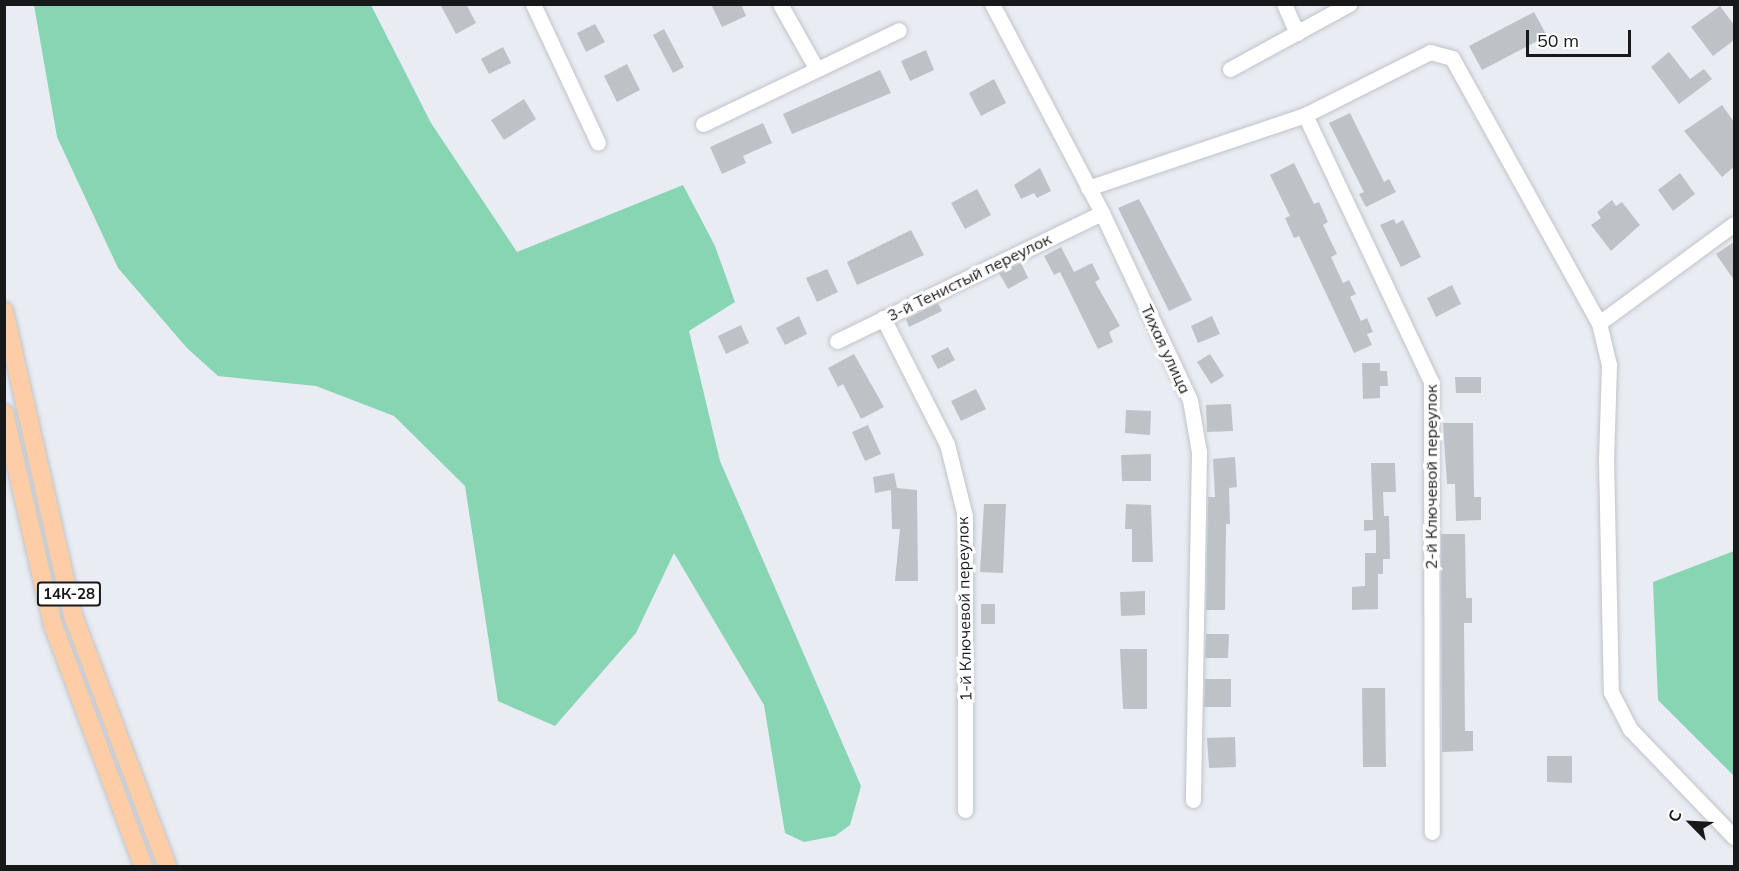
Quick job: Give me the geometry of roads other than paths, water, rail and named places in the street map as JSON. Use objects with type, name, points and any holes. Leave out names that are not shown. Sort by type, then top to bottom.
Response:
[{"type":"main road","name":"14К-28","points":[[4,311],[74,618],[167,867]]},
{"type":"main road","name":"14К-28","points":[[4,413],[53,625],[143,867]]},
{"type":"street","points":[[533,4],[598,143]]},
{"type":"street","points":[[780,4],[816,68]]},
{"type":"street","name":"Тихая улица","points":[[992,4],[1102,213],[1190,400],[1199,452],[1193,800]]},
{"type":"street","points":[[1284,4],[1297,33]]},
{"type":"street","points":[[1230,69],[1349,4]]},
{"type":"street","points":[[703,124],[899,30]]},
{"type":"street","points":[[1089,188],[1305,115],[1430,52],[1452,58],[1599,322],[1609,365],[1606,459],[1611,692],[1630,729],[1734,837]]},
{"type":"street","name":"2-й Ключевой переулок","points":[[1305,115],[1431,381],[1431,832]]},
{"type":"street","name":"3-й Тенистый переулок","points":[[837,340],[1102,213]]},
{"type":"street","points":[[1599,322],[1734,224]]},
{"type":"street","name":"1-й Ключевой переулок","points":[[883,318],[947,444],[965,516],[965,810]]}]
